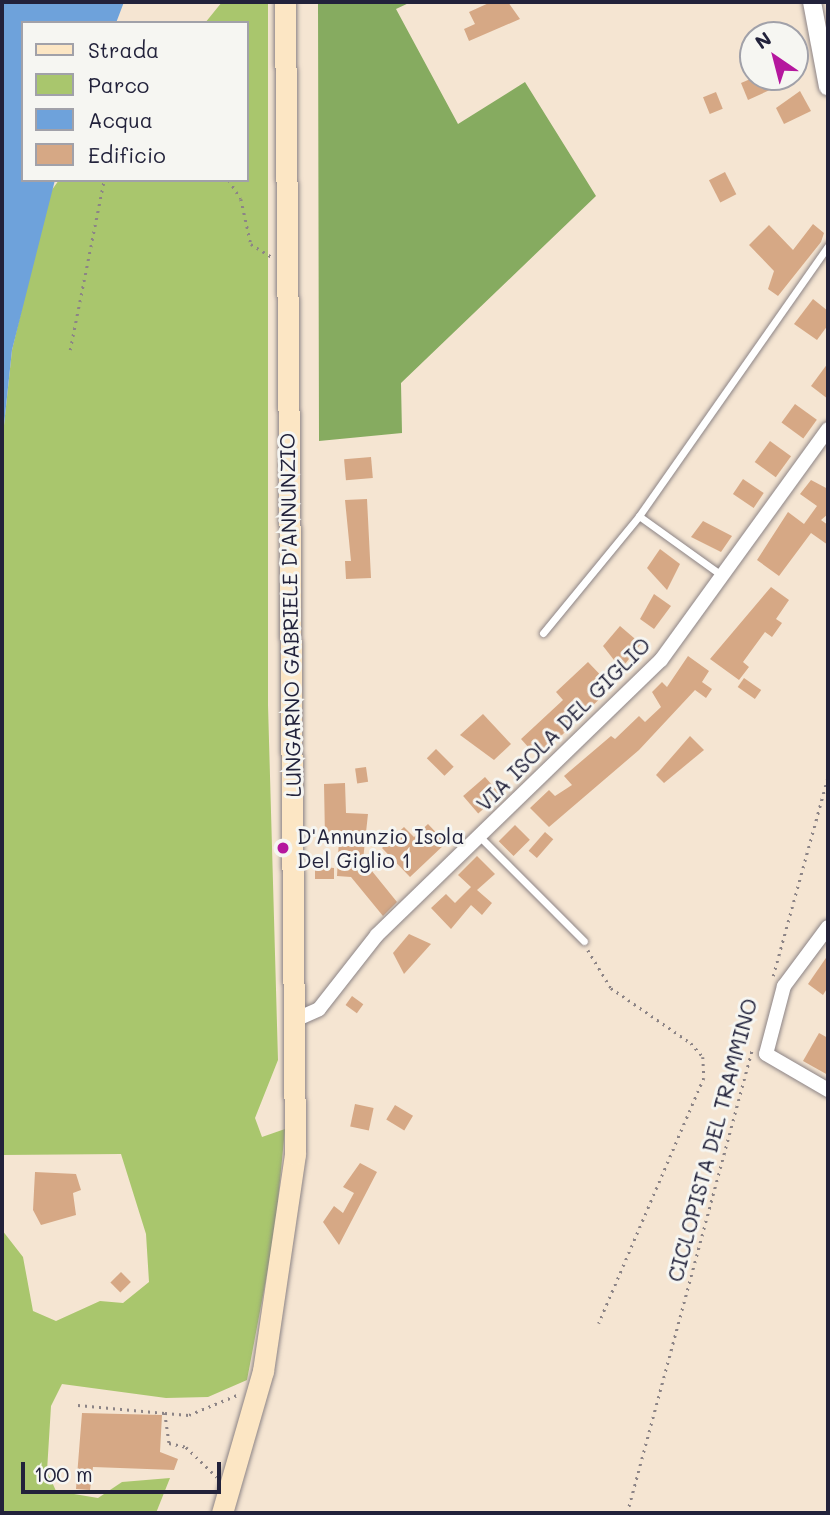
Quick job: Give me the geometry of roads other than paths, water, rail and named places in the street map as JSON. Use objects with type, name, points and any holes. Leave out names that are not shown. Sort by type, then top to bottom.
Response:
[{"type":"main road","name":"LUNGARNO GABRIELE D'ANNUNZIO","points":[[222,1513],[259,1385],[288,1231],[296,1019],[284,261],[285,2]]},
{"type":"street","points":[[812,2],[828,87]]},
{"type":"street","name":"VIA ISOLA DEL GIGLIO","points":[[296,1019],[318,1009],[377,935],[661,660],[828,429]]},
{"type":"street","points":[[828,928],[784,986],[766,1054],[828,1090]]},
{"type":"lane","points":[[543,633],[639,516],[828,246]]},
{"type":"lane","points":[[639,516],[721,575]]},
{"type":"lane","points":[[480,837],[584,941]]},
{"type":"water","points":[[2,2],[124,2],[117,21],[21,21],[21,182],[54,182],[12,350],[2,444]]},
{"type":"place","name":"D'Annunzio Isola Del Giglio 1","points":[[283,848]]}]
